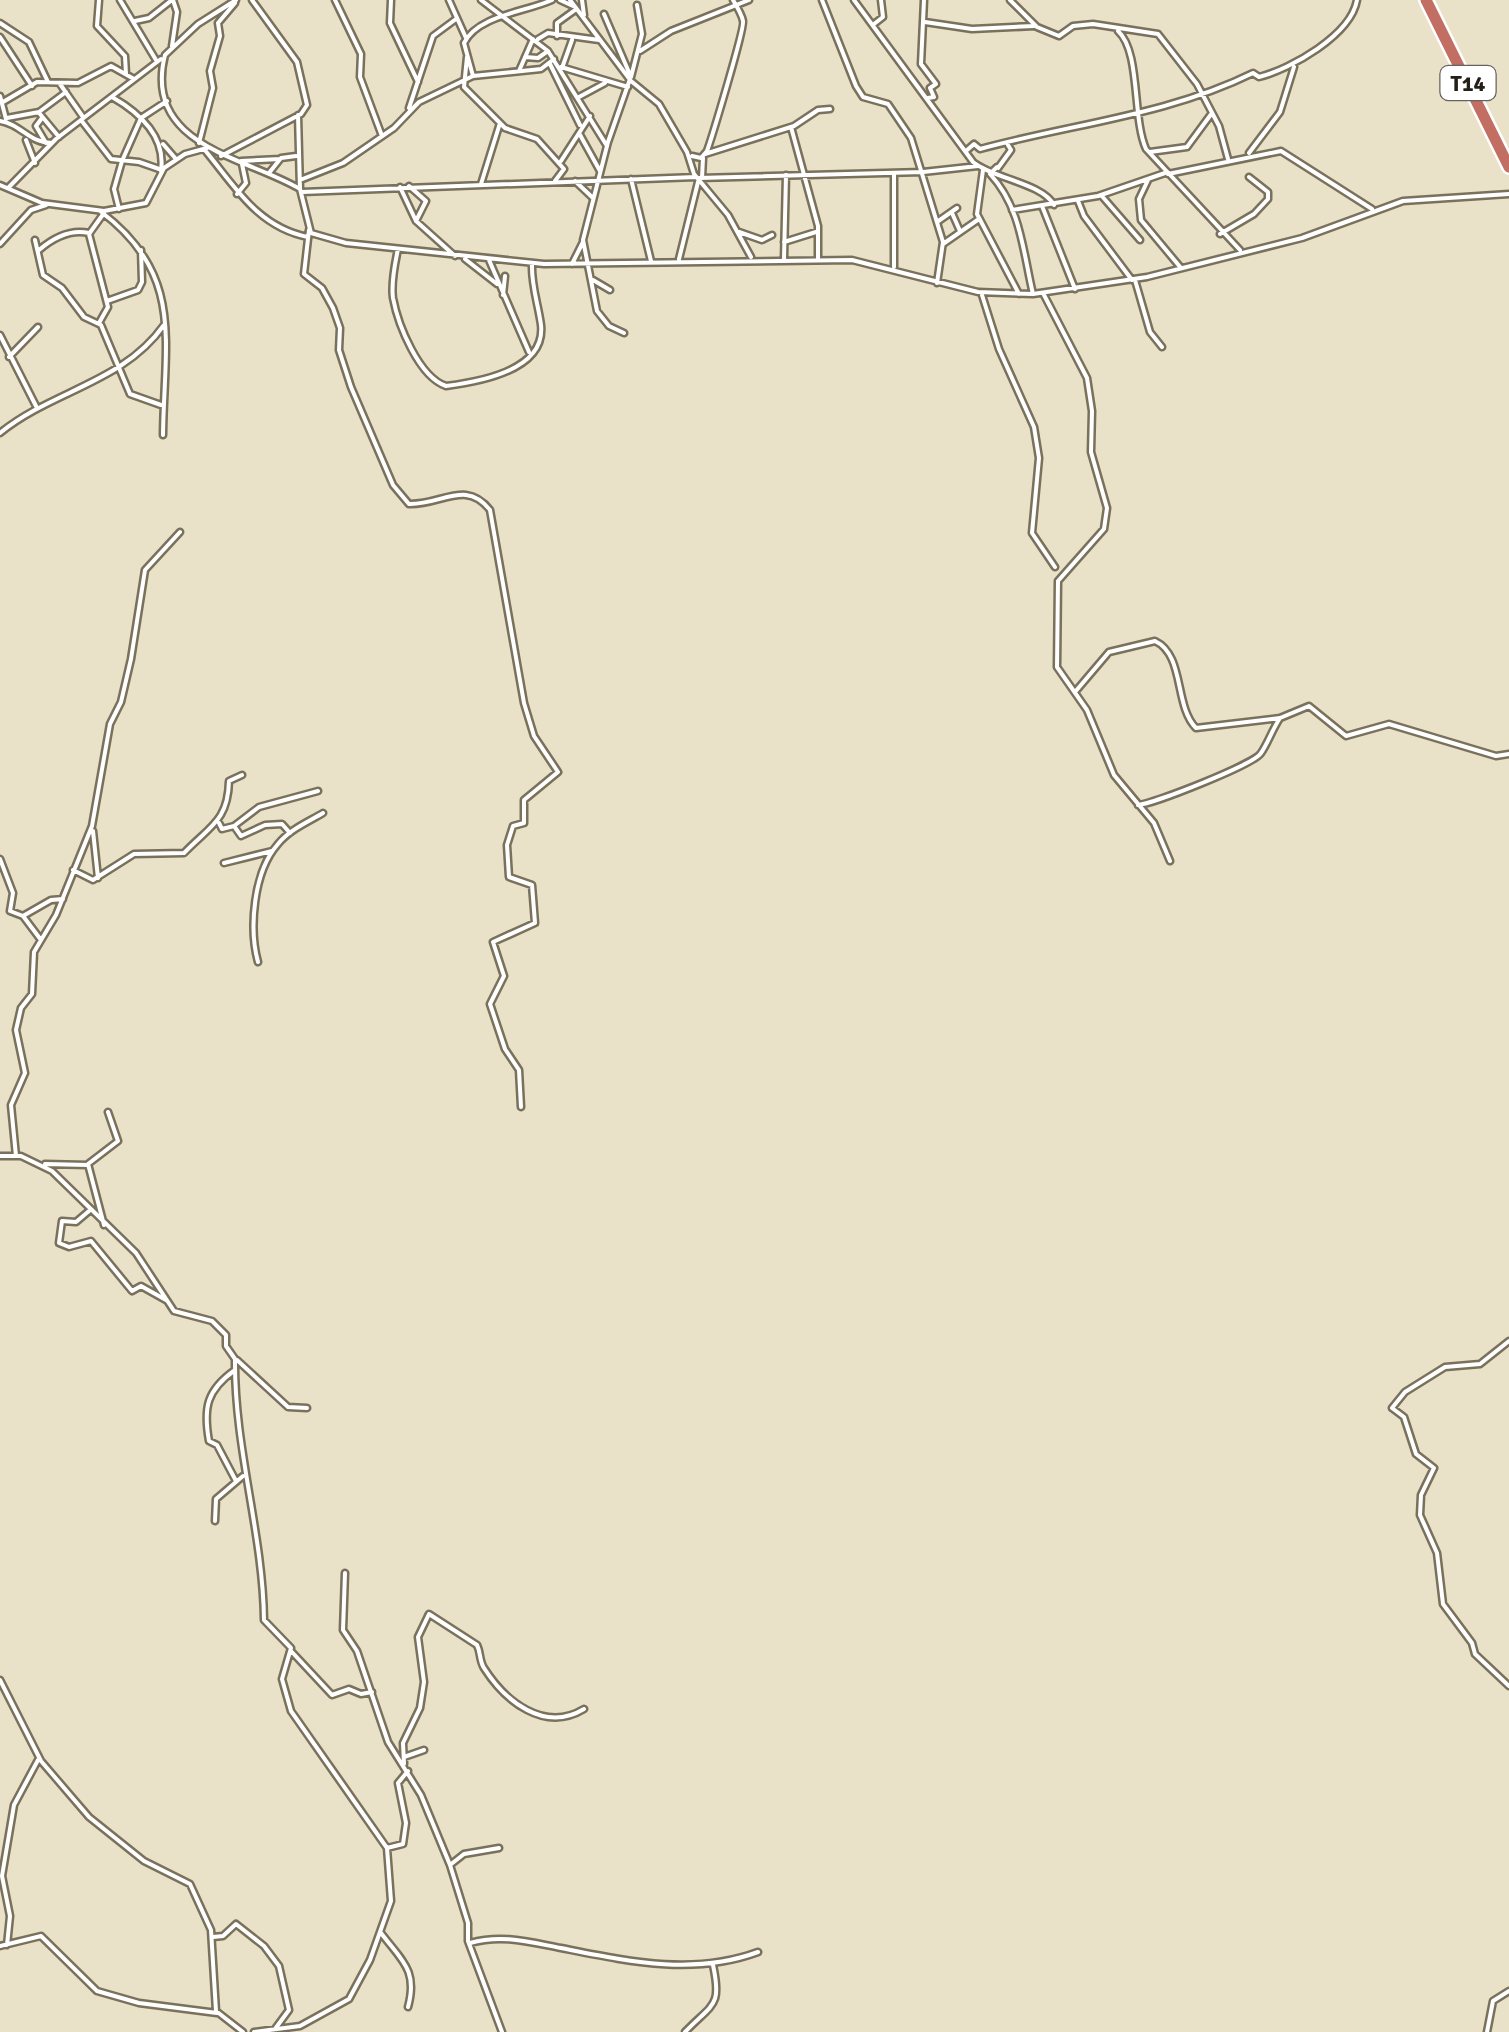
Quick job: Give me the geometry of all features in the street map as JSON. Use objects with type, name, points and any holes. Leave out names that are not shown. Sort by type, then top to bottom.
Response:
[{"type":"highway","name":"T14","points":[[1426,0],[1509,167]]},
{"type":"street","points":[[99,0],[97,26],[125,56],[126,74]]},
{"type":"street","points":[[120,0],[136,20],[157,62]]},
{"type":"street","points":[[136,20],[149,18],[173,0],[178,12],[172,46]]},
{"type":"street","points":[[9,187],[49,143],[138,80],[198,24],[237,0]]},
{"type":"street","points":[[199,143],[213,88],[210,72],[220,36],[218,23],[237,0]]},
{"type":"street","points":[[221,156],[298,116],[308,101],[298,64],[252,0]]},
{"type":"street","points":[[335,0],[361,54],[360,76],[382,136]]},
{"type":"street","points":[[391,0],[390,24],[418,82]]},
{"type":"street","points":[[449,0],[466,38],[463,82],[470,95],[500,123],[536,140],[561,162],[564,169],[554,182]]},
{"type":"street","points":[[481,0],[548,52],[556,86],[580,125],[580,133],[600,171]]},
{"type":"street","points":[[466,38],[504,15],[552,0]]},
{"type":"street","points":[[560,0],[573,5],[630,78],[659,104],[699,177],[752,259]]},
{"type":"street","points":[[582,0],[584,19]]},
{"type":"street","points":[[640,51],[671,31],[735,2],[749,0]]},
{"type":"street","points":[[822,0],[856,86],[864,97],[877,98],[891,108],[911,138],[914,160],[923,172],[943,244],[937,283]]},
{"type":"street","points":[[854,0],[981,168],[1045,194],[1054,205]]},
{"type":"street","points":[[874,24],[884,17],[881,0]]},
{"type":"street","points":[[915,0],[924,1],[922,64],[936,84],[930,88],[934,97],[928,98]]},
{"type":"street","points":[[1010,0],[1038,27],[1059,36],[1075,25],[1160,36],[1203,96],[1228,159]]},
{"type":"street","points":[[966,151],[973,144],[980,149],[1008,145],[1086,122],[1138,114],[1170,102],[1203,96],[1253,73],[1260,77],[1294,67],[1350,18],[1357,0]]},
{"type":"street","points":[[679,261],[680,241],[704,155],[742,36],[743,21],[735,2]]},
{"type":"street","points":[[557,36],[557,23],[573,5]]},
{"type":"street","points":[[572,264],[584,242],[597,180],[640,51],[642,25],[637,5]]},
{"type":"street","points":[[604,14],[630,78]]},
{"type":"street","points":[[409,108],[432,36],[456,19]]},
{"type":"street","points":[[925,22],[972,30],[1038,27]]},
{"type":"street","points":[[0,23],[29,42],[48,82]]},
{"type":"street","points":[[1112,27],[1128,42],[1138,132],[1148,152],[1220,234],[1245,252]]},
{"type":"street","points":[[1128,42],[1140,32]]},
{"type":"street","points":[[519,71],[535,40],[548,33],[574,38],[589,35],[599,40]]},
{"type":"street","points":[[0,36],[32,86]]},
{"type":"street","points":[[560,67],[574,38]]},
{"type":"street","points":[[524,57],[538,58],[548,52]]},
{"type":"street","points":[[300,180],[343,163],[382,136],[420,102],[473,76],[519,71],[566,55]]},
{"type":"street","points":[[164,58],[167,101],[176,120],[199,143],[301,190],[981,168]]},
{"type":"street","points":[[467,58],[473,76]]},
{"type":"street","points":[[552,60],[579,96],[607,146]]},
{"type":"street","points":[[4,102],[32,86],[81,82],[111,66],[138,80]]},
{"type":"street","points":[[560,67],[628,88]]},
{"type":"street","points":[[1246,155],[1259,146],[1280,112],[1294,67]]},
{"type":"street","points":[[579,96],[597,91],[607,81]]},
{"type":"street","points":[[60,84],[110,158],[161,171]]},
{"type":"street","points":[[49,143],[36,126],[41,114],[66,92]]},
{"type":"street","points":[[0,96],[4,120]]},
{"type":"street","points":[[112,97],[141,118],[176,159]]},
{"type":"street","points":[[119,209],[114,189],[141,118],[167,101]]},
{"type":"street","points":[[688,155],[704,155],[791,126],[811,112],[830,110]]},
{"type":"street","points":[[0,113],[24,136],[49,143]]},
{"type":"street","points":[[1148,152],[1187,146],[1212,113]]},
{"type":"street","points":[[4,120],[41,114]]},
{"type":"street","points":[[41,114],[59,137]]},
{"type":"street","points":[[298,116],[296,156],[309,230],[304,274],[322,288],[338,318],[346,373],[393,485],[410,504],[467,492],[480,497],[490,510],[524,703],[534,736],[557,769],[547,784],[524,800],[524,823],[513,826],[507,843],[509,877],[532,885],[534,923],[493,942],[504,976],[490,1004],[505,1049],[518,1067],[521,1107]]},
{"type":"street","points":[[580,125],[590,116]]},
{"type":"street","points":[[481,184],[500,123]]},
{"type":"street","points":[[791,126],[816,232],[818,258]]},
{"type":"street","points":[[561,162],[580,133]]},
{"type":"street","points":[[24,136],[34,163]]},
{"type":"street","points":[[0,185],[51,204],[102,212],[119,209],[150,200],[161,171],[160,141]]},
{"type":"street","points":[[990,174],[1011,150],[1008,145]]},
{"type":"street","points":[[161,171],[176,159],[205,148]]},
{"type":"street","points":[[205,148],[237,194],[283,230],[308,237]]},
{"type":"street","points":[[1012,210],[1078,201],[1228,159],[1282,152],[1372,209]]},
{"type":"street","points":[[241,164],[296,156]]},
{"type":"street","points":[[268,174],[280,159]]},
{"type":"street","points":[[237,194],[246,183],[241,164]]},
{"type":"street","points":[[997,167],[1002,176]]},
{"type":"street","points":[[981,168],[978,219],[1019,294]]},
{"type":"street","points":[[894,173],[897,208],[890,243],[895,270]]},
{"type":"street","points":[[990,174],[1012,210],[1026,246],[1033,294]]},
{"type":"street","points":[[784,258],[786,176]]},
{"type":"street","points":[[1220,234],[1254,214],[1268,199],[1268,192],[1249,177]]},
{"type":"street","points":[[631,178],[651,261]]},
{"type":"street","points":[[1148,179],[1139,200],[1141,220],[1181,268]]},
{"type":"street","points":[[575,181],[592,198]]},
{"type":"street","points":[[409,186],[426,201],[416,221]]},
{"type":"street","points":[[400,187],[416,221],[500,288]]},
{"type":"street","points":[[309,230],[322,238],[532,263],[818,258],[895,270],[978,292],[1033,294],[1134,280],[1302,238],[1372,209],[1414,198],[1509,194]]},
{"type":"street","points":[[24,195],[26,218]]},
{"type":"street","points":[[1101,195],[1140,240]]},
{"type":"street","points":[[1078,201],[1084,216],[1134,280],[1150,332],[1162,348]]},
{"type":"street","points":[[0,244],[32,209],[51,204]]},
{"type":"street","points":[[1042,206],[1075,290]]},
{"type":"street","points":[[937,222],[954,211],[961,234]]},
{"type":"street","points":[[102,212],[89,233],[107,301],[99,323],[132,396],[163,405]]},
{"type":"street","points":[[102,212],[141,248],[162,289],[163,434]]},
{"type":"street","points":[[943,244],[961,234],[968,222],[978,219]]},
{"type":"street","points":[[736,231],[757,239],[772,235]]},
{"type":"street","points":[[37,251],[50,240],[75,232],[89,233]]},
{"type":"street","points":[[784,242],[816,232]]},
{"type":"street","points":[[34,240],[42,274],[64,290],[85,318],[99,323]]},
{"type":"street","points":[[584,242],[600,316],[624,333]]},
{"type":"street","points":[[107,301],[130,296],[140,286],[141,248]]},
{"type":"street","points":[[398,249],[393,297],[414,350],[434,382],[448,386],[503,375],[530,355],[541,327],[532,293],[532,263]]},
{"type":"street","points":[[588,256],[599,263]]},
{"type":"street","points":[[490,260],[530,355]]},
{"type":"street","points":[[503,294],[505,276]]},
{"type":"street","points":[[593,280],[610,290]]},
{"type":"street","points":[[978,292],[986,299],[999,349],[1034,428],[1039,451],[1032,533],[1055,567]]},
{"type":"street","points":[[1043,293],[1087,378],[1092,412],[1090,452],[1107,508],[1100,534],[1058,580],[1057,667],[1075,692],[1114,775],[1154,823],[1170,861]]},
{"type":"street","points":[[0,432],[36,406],[117,370],[164,324]]},
{"type":"street","points":[[9,358],[38,328]]},
{"type":"street","points":[[0,336],[36,406]]},
{"type":"street","points":[[16,1156],[10,1107],[25,1071],[16,1025],[21,1008],[32,996],[32,959],[63,900],[92,826],[110,724],[120,705],[131,659],[145,570],[180,532]]},
{"type":"street","points":[[1075,692],[1108,652],[1155,641],[1166,648],[1182,690],[1183,709],[1196,728],[1280,718],[1313,706],[1346,736],[1389,724],[1496,756],[1509,754]]},
{"type":"street","points":[[1138,804],[1165,800],[1207,778],[1248,764],[1260,754],[1280,718]]},
{"type":"street","points":[[73,870],[89,880],[134,854],[184,853],[206,829],[220,822],[227,808],[228,782],[242,775]]},
{"type":"street","points":[[220,822],[223,830],[259,807],[318,790]]},
{"type":"street","points":[[258,962],[254,942],[256,898],[272,851],[290,833],[323,813]]},
{"type":"street","points":[[234,826],[240,836],[272,824],[282,824],[290,833]]},
{"type":"street","points":[[92,826],[98,878]]},
{"type":"street","points":[[224,863],[272,851]]},
{"type":"street","points":[[0,859],[13,893],[9,910],[24,916],[41,940]]},
{"type":"street","points":[[24,916],[52,900],[63,900]]},
{"type":"street","points":[[0,1156],[45,1164],[88,1165],[118,1141],[108,1112]]},
{"type":"street","points":[[45,1164],[136,1253],[180,1315],[218,1325],[234,1356],[288,1407],[308,1408]]},
{"type":"street","points":[[88,1165],[104,1225]]},
{"type":"street","points":[[91,1210],[76,1222],[62,1222],[59,1244],[91,1241],[123,1286],[132,1291],[142,1286],[166,1300]]},
{"type":"street","points":[[1509,1341],[1480,1364],[1445,1367],[1405,1392],[1392,1408],[1404,1417],[1414,1452],[1434,1470],[1421,1495],[1420,1515],[1436,1553],[1445,1610],[1472,1642],[1476,1655],[1509,1686]]},
{"type":"street","points":[[234,1356],[243,1476],[264,1587],[264,1620],[332,1696],[349,1688],[358,1694],[372,1692]]},
{"type":"street","points":[[235,1370],[216,1386],[205,1403],[209,1441],[217,1444],[236,1481]]},
{"type":"street","points":[[214,1521],[216,1500],[243,1476]]},
{"type":"street","points":[[346,1573],[341,1622],[372,1692],[388,1742],[404,1761],[450,1865],[470,1943],[502,2032]]},
{"type":"street","points":[[404,1761],[404,1738],[420,1708],[424,1682],[418,1637],[429,1614],[477,1646],[482,1664],[515,1705],[556,1719],[584,1709]]},
{"type":"street","points":[[254,2032],[290,2030],[349,1999],[381,1932],[391,1901],[388,1848],[295,1719],[282,1678],[292,1652]]},
{"type":"street","points":[[0,1680],[40,1757],[89,1817],[144,1861],[186,1879],[213,1937],[210,1951],[216,2013]]},
{"type":"street","points":[[404,1761],[424,1750]]},
{"type":"street","points":[[40,1757],[14,1804],[2,1876],[10,1916],[3,1946],[40,1936],[94,1990],[147,2004],[216,2013],[244,2032]]},
{"type":"street","points":[[388,1848],[402,1844],[406,1835],[398,1783],[408,1771]]},
{"type":"street","points":[[450,1865],[470,1852],[499,1848]]},
{"type":"street","points":[[213,1937],[237,1924],[276,1960],[289,2010],[275,2029]]},
{"type":"street","points":[[381,1932],[410,1976],[414,1989],[408,2007]]},
{"type":"street","points":[[470,1943],[504,1937],[634,1962],[714,1965],[758,1952]]},
{"type":"street","points":[[685,2032],[717,2002],[719,1987],[714,1965]]},
{"type":"street","points":[[1488,2032],[1493,2002],[1509,1991]]},
{"type":"street","points":[[204,2011],[215,2000]]}]
